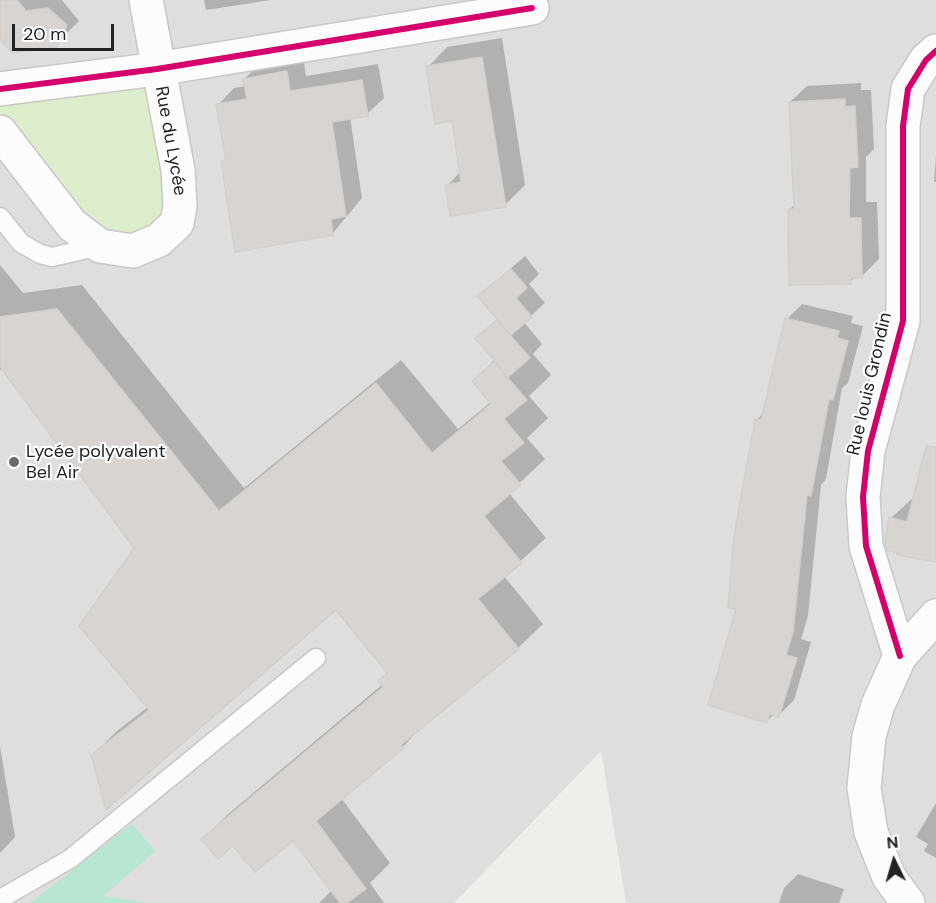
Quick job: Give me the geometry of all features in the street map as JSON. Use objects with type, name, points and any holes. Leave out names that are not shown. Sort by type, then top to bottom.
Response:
[{"type":"street","name":"Rue du Lycée","points":[[0,132],[72,225],[100,246],[133,251],[159,240],[177,223],[180,206],[178,170],[157,69],[146,0]]},
{"type":"street","points":[[0,88],[157,69],[532,8]]},
{"type":"street","name":"Rue louis Grondin","points":[[900,656],[866,546],[863,497],[868,451],[903,321],[903,126],[908,89],[926,60],[936,51]]},
{"type":"street","points":[[908,903],[890,877],[871,832],[864,788],[869,736],[878,705],[900,656],[936,616]]},
{"type":"lane","points":[[0,217],[21,243],[40,254],[52,256],[100,246]]},
{"type":"lane","points":[[0,899],[70,859],[316,658]]},
{"type":"shaded area","points":[[0,0],[936,0],[936,903],[626,903],[601,751],[454,903],[0,903]]},
{"type":"green space","points":[[157,69],[177,223],[100,246],[0,132],[0,89]]},
{"type":"green space","points":[[132,824],[155,851],[103,896],[148,903],[30,903]]},
{"type":"building","points":[[0,0],[17,0],[26,11],[48,8],[67,25],[57,47],[12,53],[0,38]]},
{"type":"building","points":[[482,57],[506,207],[450,216],[445,185],[461,182],[452,121],[435,124],[426,66]]},
{"type":"building","points":[[287,71],[290,91],[362,80],[368,116],[332,122],[346,216],[331,219],[333,235],[235,252],[221,161],[226,160],[216,104],[247,99],[243,79]]},
{"type":"building","points":[[845,99],[845,107],[855,106],[858,167],[850,168],[849,218],[861,218],[862,278],[851,278],[851,284],[789,285],[788,209],[794,209],[789,102]]},
{"type":"building","points":[[511,269],[527,288],[516,298],[532,317],[511,335],[477,296]]},
{"type":"building","points":[[57,309],[219,511],[376,383],[432,453],[491,404],[472,381],[494,362],[527,400],[504,419],[524,443],[501,461],[521,485],[484,516],[522,563],[478,599],[519,649],[401,745],[404,748],[316,821],[366,889],[347,903],[340,903],[293,841],[255,872],[233,846],[218,859],[201,839],[383,687],[378,681],[387,673],[336,610],[106,810],[91,755],[149,710],[79,626],[134,548],[0,367],[0,317]]},
{"type":"building","points":[[785,318],[839,331],[837,338],[848,341],[833,400],[829,399],[811,496],[807,495],[793,632],[786,655],[797,658],[779,717],[770,714],[767,723],[708,705],[736,609],[728,608],[734,537],[755,419],[761,420]]},
{"type":"building","points":[[497,320],[530,358],[508,377],[475,338]]},
{"type":"building","points":[[926,446],[936,447],[936,562],[897,555],[897,552],[887,551],[885,543],[889,517],[907,522]]},
{"type":"cycle path","points":[[0,89],[157,69],[532,8]]},
{"type":"cycle path","points":[[900,656],[866,546],[863,497],[868,451],[903,321],[903,126],[908,89],[926,60],[936,51]]},
{"type":"place","name":"Lycée polyvalent Bel Air","points":[[14,462]]}]
